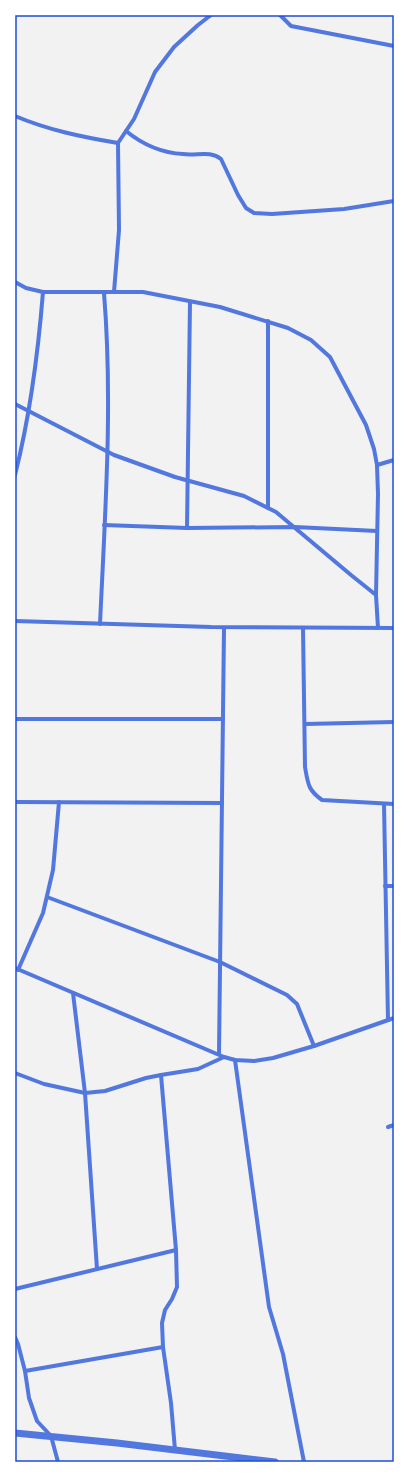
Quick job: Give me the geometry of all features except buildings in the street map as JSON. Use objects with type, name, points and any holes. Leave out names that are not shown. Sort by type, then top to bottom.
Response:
[{"type":"street","points":[[114,292],[119,230],[118,143],[134,119],[155,72],[174,47],[211,15]]},
{"type":"street","points":[[280,15],[291,26],[394,46]]},
{"type":"street","points":[[15,116],[33,124],[78,136],[118,143]]},
{"type":"street","points":[[126,131],[139,141],[161,150],[183,154],[212,153],[217,155],[222,159],[238,195],[246,208],[254,212],[272,214],[344,209],[394,201]]},
{"type":"street","points":[[15,282],[26,288],[43,292],[143,292],[220,307],[288,328],[311,340],[330,357],[366,426],[374,449],[377,465],[376,594],[378,628]]},
{"type":"street","points":[[15,475],[28,411],[39,339],[43,292]]},
{"type":"street","points":[[100,624],[108,451],[107,337],[104,293]]},
{"type":"street","points":[[187,528],[190,302]]},
{"type":"street","points":[[268,321],[268,508]]},
{"type":"street","points":[[15,404],[108,451],[187,480],[244,496],[276,512],[350,575],[376,594]]},
{"type":"street","points":[[377,465],[394,460]]},
{"type":"street","points":[[104,524],[187,528],[295,527],[377,531]]},
{"type":"street","points":[[15,621],[224,628],[394,628]]},
{"type":"street","points":[[219,1054],[224,628]]},
{"type":"street","points":[[303,628],[305,767],[308,785],[313,794],[322,800],[394,804]]},
{"type":"street","points":[[15,719],[223,719]]},
{"type":"street","points":[[305,724],[394,722]]},
{"type":"street","points":[[15,802],[222,803]]},
{"type":"street","points":[[59,802],[53,870],[43,913],[17,969],[224,1057],[235,1060],[254,1061],[314,1046],[394,1018]]},
{"type":"street","points":[[384,804],[388,1020]]},
{"type":"street","points":[[385,886],[394,886]]},
{"type":"street","points":[[47,897],[220,962],[287,995],[297,1004],[314,1046]]},
{"type":"street","points":[[73,993],[85,1093],[97,1269]]},
{"type":"street","points":[[15,1073],[44,1084],[85,1093],[105,1092],[161,1074],[198,1069],[224,1057]]},
{"type":"street","points":[[235,1060],[270,1307],[282,1354],[304,1462]]},
{"type":"street","points":[[161,1074],[176,1250],[177,1287],[165,1310],[162,1323],[163,1347],[176,1450]]},
{"type":"street","points":[[388,1127],[394,1125]]},
{"type":"street","points":[[15,1289],[176,1250]]},
{"type":"street","points":[[15,1337],[25,1371],[29,1398],[37,1421],[51,1436],[58,1462]]},
{"type":"street","points":[[25,1371],[163,1347]]},
{"type":"street","points":[[15,1433],[275,1462]]}]
